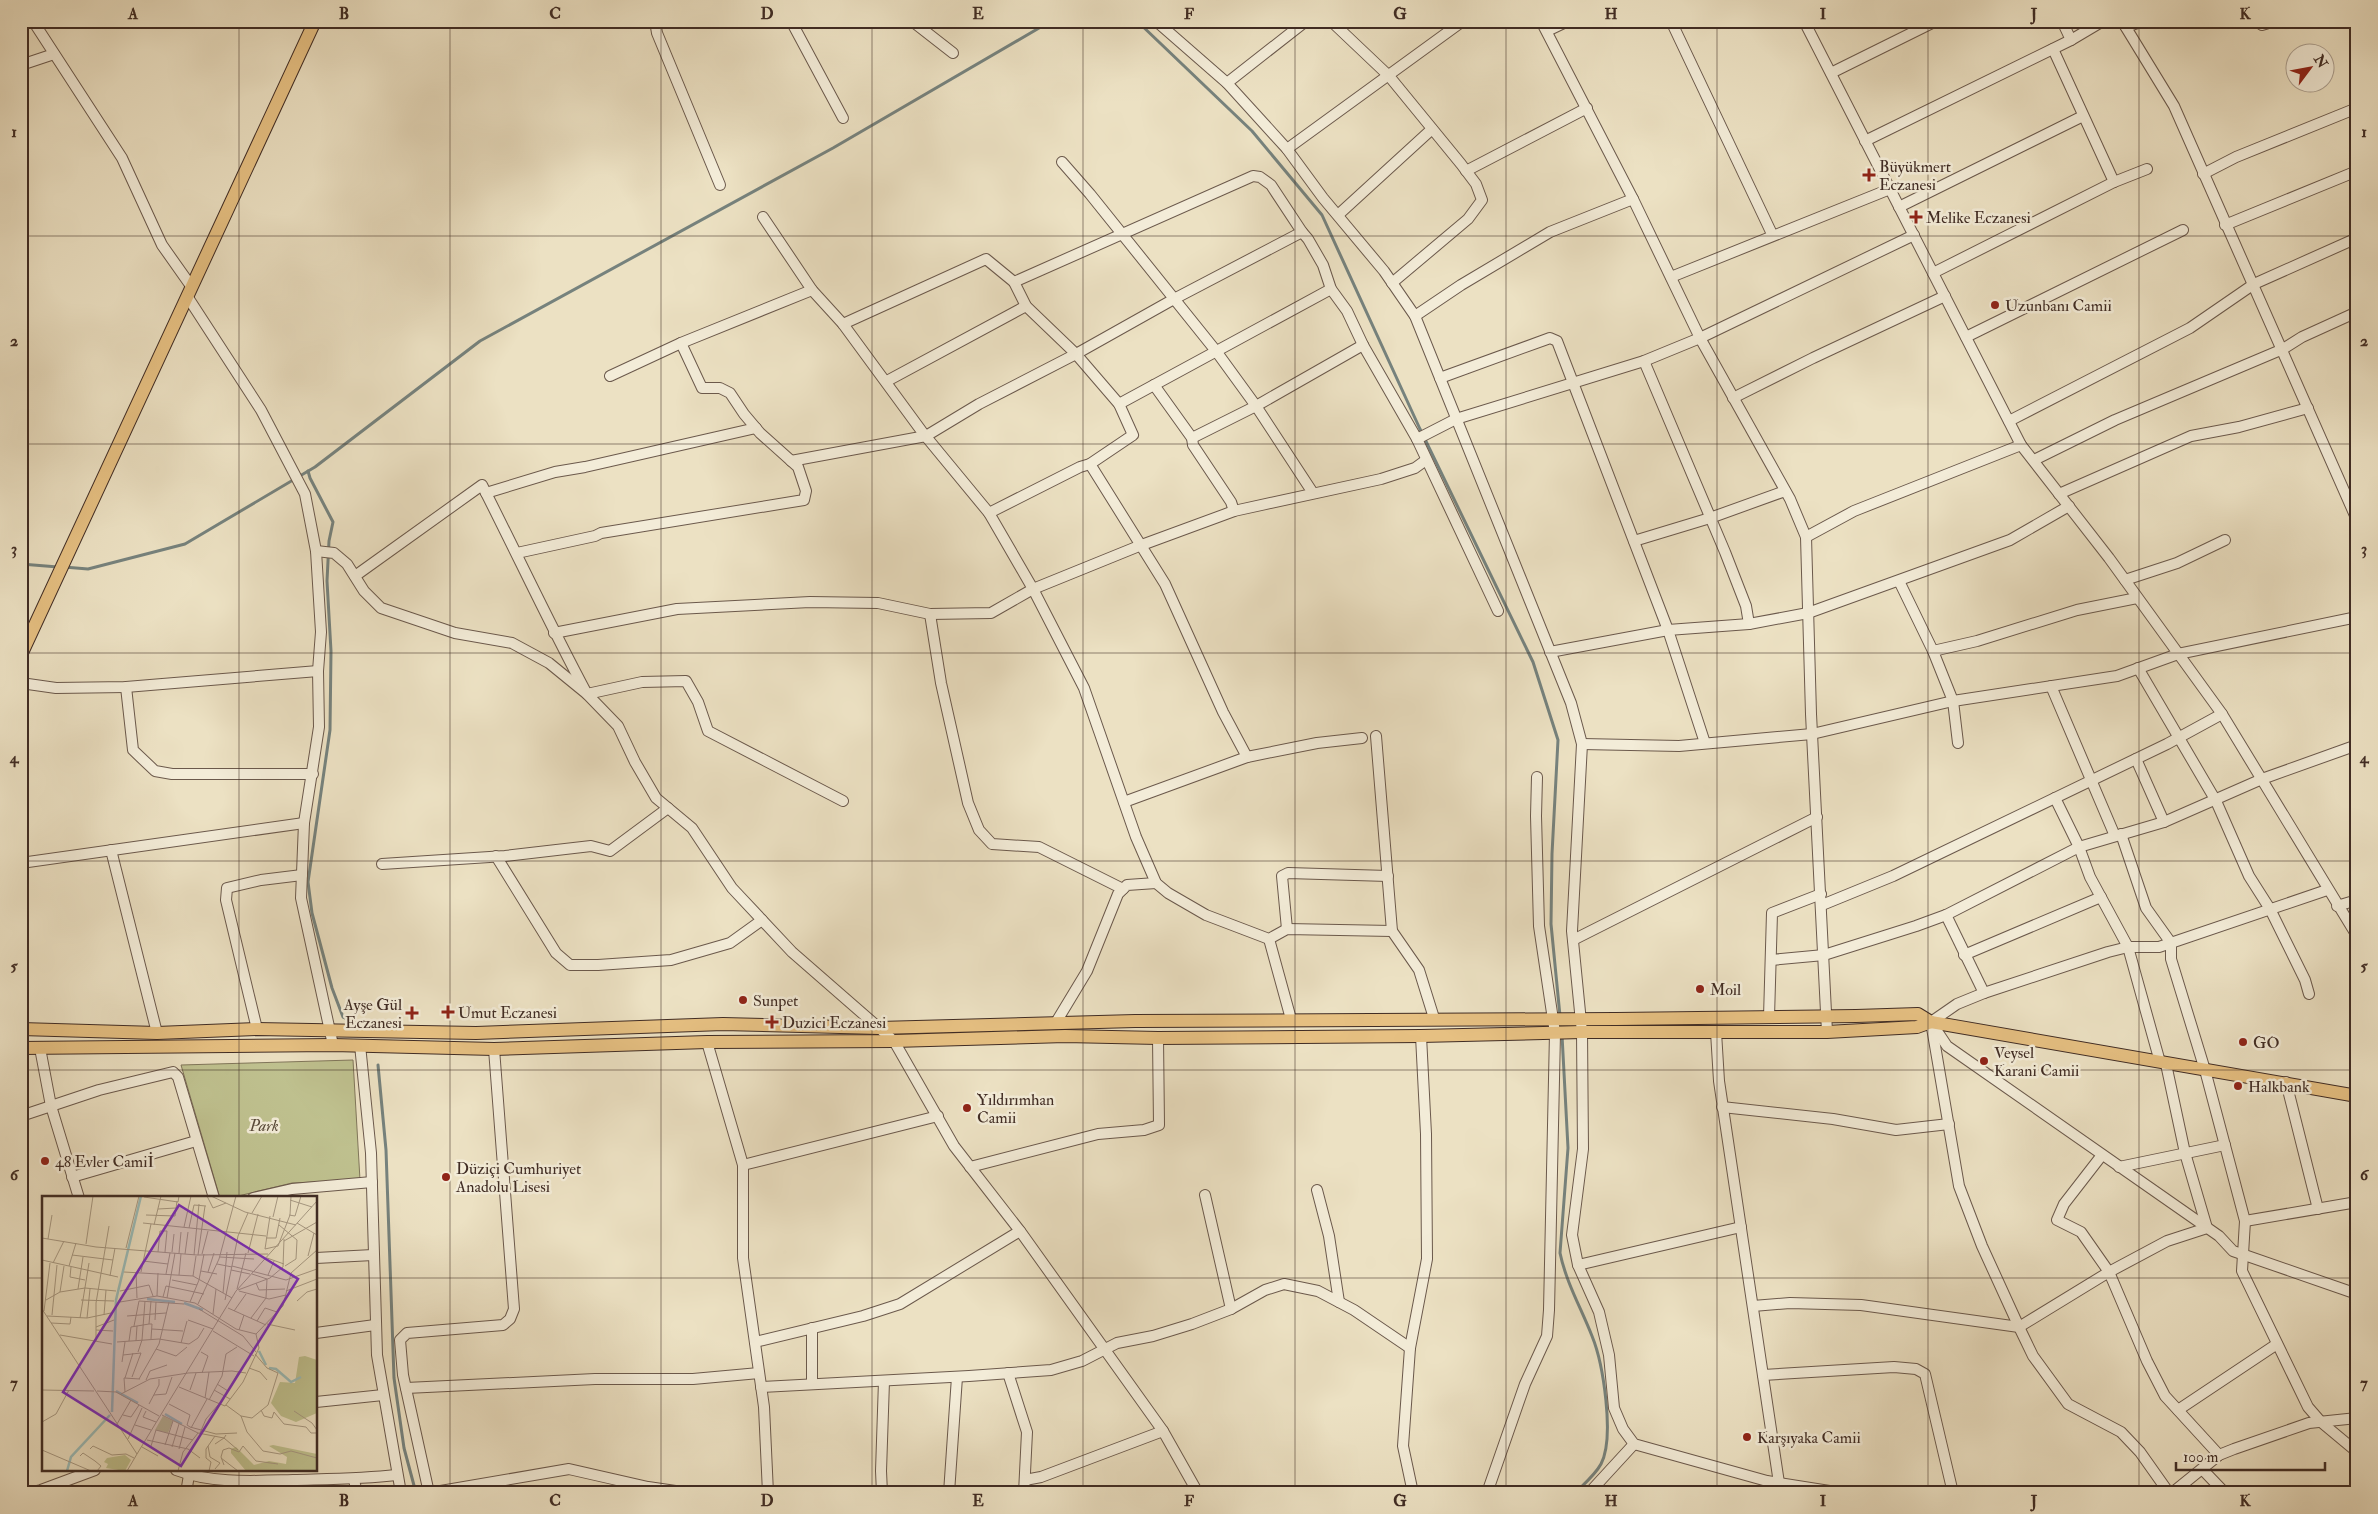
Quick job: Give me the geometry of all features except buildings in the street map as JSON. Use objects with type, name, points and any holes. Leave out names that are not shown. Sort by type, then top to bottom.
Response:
[{"type":"main road","points":[[21,655],[315,21]]},
{"type":"main road","points":[[21,1030],[157,1033],[256,1029],[476,1032],[723,1024],[879,1028],[1291,1019],[1769,1017],[1918,1014],[1931,1022],[2163,1063],[2286,1082],[2357,1096]]},
{"type":"main road","points":[[21,1048],[360,1045],[494,1049],[707,1042],[894,1041],[1065,1036],[1158,1038],[1827,1032],[1917,1027],[1931,1022]]},
{"type":"street","points":[[32,21],[122,158],[162,245],[261,410],[305,494],[319,552],[321,632],[318,671],[319,727],[304,824],[301,898],[333,1045]]},
{"type":"street","points":[[654,21],[657,33],[720,184]]},
{"type":"street","points":[[792,21],[843,118]]},
{"type":"street","points":[[912,21],[953,53]]},
{"type":"street","points":[[1156,21],[1227,83],[1287,149],[1392,283],[1414,316],[1571,703],[1582,744],[1573,940],[1565,1018],[1583,1149],[1572,1235],[1578,1265],[1599,1312],[1609,1355],[1614,1408],[1623,1429],[1634,1444],[1787,1487],[1842,1493]]},
{"type":"street","points":[[1227,83],[1306,21]]},
{"type":"street","points":[[1332,21],[1389,76],[1476,184],[1482,200],[1468,219],[1392,283]]},
{"type":"street","points":[[1287,149],[1389,76],[1447,26],[1463,21]]},
{"type":"street","points":[[1541,21],[1548,31],[1633,199],[1700,338],[1786,491],[1806,537],[1812,734],[1827,1032]]},
{"type":"street","points":[[1548,31],[1568,21]]},
{"type":"street","points":[[1672,21],[1772,234]]},
{"type":"street","points":[[1804,21],[2021,444],[2125,580],[2222,714],[2327,890],[2357,936]]},
{"type":"street","points":[[1831,73],[1936,21]]},
{"type":"street","points":[[2062,21],[2071,40]]},
{"type":"street","points":[[1865,141],[2071,40],[2103,21]]},
{"type":"street","points":[[2142,21],[2124,24],[2174,106],[2357,520]]},
{"type":"street","points":[[2257,21],[2262,25],[2274,21]]},
{"type":"street","points":[[2053,49],[2114,182]]},
{"type":"street","points":[[21,65],[54,54]]},
{"type":"street","points":[[1466,171],[1587,108]]},
{"type":"street","points":[[2203,174],[2236,157],[2357,108]]},
{"type":"street","points":[[1899,207],[2083,116]]},
{"type":"street","points":[[1338,215],[1432,129]]},
{"type":"street","points":[[1062,162],[1216,351],[1256,406],[1313,493]]},
{"type":"street","points":[[1933,273],[2114,182],[2147,169]]},
{"type":"street","points":[[2225,225],[2357,170]]},
{"type":"street","points":[[1014,282],[1253,176],[1260,177],[1271,185],[1308,239],[1323,265],[1332,289],[1347,311],[1363,345],[1422,437],[1426,460],[1435,474],[1498,611]]},
{"type":"street","points":[[1671,277],[1772,234],[1890,189]]},
{"type":"street","points":[[1414,316],[1550,232],[1633,199]]},
{"type":"street","points":[[763,217],[812,290],[843,324],[926,436],[988,514],[1033,589],[1084,688],[1136,837],[1156,883],[1206,915],[1269,939],[1287,929],[1392,931]]},
{"type":"street","points":[[1966,337],[2182,230]]},
{"type":"street","points":[[791,461],[926,436],[979,404],[1302,232]]},
{"type":"street","points":[[1422,437],[1456,419],[1644,361],[1700,338],[1914,235]]},
{"type":"street","points":[[2009,421],[2190,328],[2254,284],[2357,238]]},
{"type":"street","points":[[843,324],[986,260],[1014,282],[1026,306],[1076,354],[1119,404],[1133,435],[1090,464],[1080,467],[988,514]]},
{"type":"street","points":[[1119,404],[1332,289]]},
{"type":"street","points":[[610,376],[681,343],[812,290]]},
{"type":"street","points":[[1733,398],[1945,296]]},
{"type":"street","points":[[887,381],[1026,306]]},
{"type":"street","points":[[2034,460],[2115,420],[2283,349],[2302,337],[2357,312]]},
{"type":"street","points":[[1440,378],[1550,338],[1557,341],[1668,630],[1706,744]]},
{"type":"street","points":[[517,552],[595,536],[601,532],[804,500],[806,491],[798,468],[756,428],[730,393],[720,388],[702,388],[681,343]]},
{"type":"street","points":[[1192,438],[1256,406],[1363,345]]},
{"type":"street","points":[[1644,361],[1746,606],[1749,624]]},
{"type":"street","points":[[1154,385],[1192,438],[1193,445],[1231,502],[1234,511]]},
{"type":"street","points":[[2059,494],[2191,436],[2239,427],[2308,408]]},
{"type":"street","points":[[486,493],[555,472],[585,467],[756,428]]},
{"type":"street","points":[[1806,537],[1854,511],[2021,444]]},
{"type":"street","points":[[554,632],[677,608],[810,602],[878,602],[930,614],[991,613],[1033,589],[1139,546],[1234,511],[1381,479],[1415,468],[1426,460]]},
{"type":"street","points":[[1090,464],[1139,546],[1165,584],[1222,712],[1246,757]]},
{"type":"street","points":[[355,576],[482,484],[517,552],[554,632],[587,694]]},
{"type":"street","points":[[1634,541],[1710,518],[1786,491]]},
{"type":"street","points":[[1550,652],[1668,630],[1749,624],[1808,613],[2010,540],[2069,506]]},
{"type":"street","points":[[2125,580],[2177,563],[2225,540]]},
{"type":"street","points":[[319,552],[334,553],[347,564],[364,591],[382,608],[455,633],[512,643],[549,664],[587,694],[618,726],[635,762],[656,798],[692,828],[732,888],[792,952],[894,1041],[954,1146],[1020,1231],[1163,1431],[1198,1493]]},
{"type":"street","points":[[1899,581],[1933,651],[1953,701],[1958,743]]},
{"type":"street","points":[[1933,651],[1977,641],[2077,610],[2137,598]]},
{"type":"street","points":[[930,614],[941,683],[968,803],[978,830],[992,844],[1038,847],[1123,889]]},
{"type":"street","points":[[1582,744],[1679,746],[1812,734],[1953,701],[2117,676],[2178,654],[2357,617]]},
{"type":"street","points":[[2138,668],[2216,800],[2249,876],[2270,909],[2305,980],[2309,994]]},
{"type":"street","points":[[21,683],[56,688],[126,688],[318,671]]},
{"type":"street","points":[[587,694],[642,682],[686,681],[698,702],[708,731],[843,801]]},
{"type":"street","points":[[2052,686],[2118,835],[2146,908],[2171,944],[2171,959],[2205,1070],[2245,1221],[2242,1271],[2308,1407],[2321,1422],[2357,1452]]},
{"type":"street","points":[[126,688],[133,750],[155,771],[203,776],[313,774]]},
{"type":"street","points":[[1769,1017],[1772,913],[1821,900],[1893,876],[2136,759],[2222,714]]},
{"type":"street","points":[[1376,736],[1392,931],[1419,970],[1434,1018]]},
{"type":"street","points":[[1124,802],[1246,757],[1318,743],[1362,738]]},
{"type":"street","points":[[1771,960],[1824,955],[1946,915],[2079,847],[2164,822],[2262,779],[2357,745]]},
{"type":"street","points":[[2136,759],[2164,822]]},
{"type":"street","points":[[1487,1493],[1525,1384],[1547,1336],[1566,1033],[1565,1018],[1539,926],[1536,816],[1537,777]]},
{"type":"street","points":[[2055,798],[2079,847],[2090,877],[2128,947],[2163,1063],[2185,1153],[2207,1228]]},
{"type":"street","points":[[382,864],[496,856],[591,846],[610,851],[668,808]]},
{"type":"street","points":[[1573,940],[1817,817]]},
{"type":"street","points":[[21,863],[304,824]]},
{"type":"street","points":[[111,850],[157,1033]]},
{"type":"street","points":[[496,856],[556,953],[570,964],[598,965],[671,960],[730,943],[762,920]]},
{"type":"street","points":[[1287,929],[1282,876],[1288,873],[1388,876]]},
{"type":"street","points":[[256,1029],[226,900],[226,888],[261,880],[302,875]]},
{"type":"street","points":[[1055,1024],[1087,971],[1118,894],[1127,886],[1156,883]]},
{"type":"street","points":[[1931,1022],[1957,1004],[1984,993],[2128,947],[2160,947],[2171,944],[2327,890]]},
{"type":"street","points":[[1964,955],[2101,897]]},
{"type":"street","points":[[2337,906],[2357,900]]},
{"type":"street","points":[[1946,915],[1984,993]]},
{"type":"street","points":[[1269,939],[1291,1019]]},
{"type":"street","points":[[1931,1022],[1959,1186],[1982,1246],[2019,1327],[2034,1356],[2068,1404],[2121,1432],[2140,1452],[2170,1493],[2203,1470],[2220,1455],[2309,1423],[2357,1418]]},
{"type":"street","points":[[1931,1022],[1947,1046],[2219,1236],[2233,1251],[2357,1294]]},
{"type":"street","points":[[1716,1032],[1722,1107],[1762,1375],[1787,1487]]},
{"type":"street","points":[[1413,1493],[1403,1446],[1410,1348],[1428,1259],[1426,1134],[1421,1036]]},
{"type":"street","points":[[970,1167],[1098,1134],[1144,1130],[1159,1125],[1158,1038]]},
{"type":"street","points":[[707,1042],[743,1165],[743,1258],[764,1407],[768,1493]]},
{"type":"street","points":[[360,1045],[372,1182],[375,1325],[396,1475],[401,1493]]},
{"type":"street","points":[[40,1048],[51,1106],[78,1196]]},
{"type":"street","points":[[494,1049],[514,1309],[510,1318],[503,1325],[407,1333],[400,1340],[406,1388],[429,1493],[569,1469],[648,1487],[689,1493]]},
{"type":"street","points":[[21,1116],[99,1090],[173,1072],[178,1077],[213,1196]]},
{"type":"street","points":[[2286,1082],[2318,1209]]},
{"type":"street","points":[[1722,1107],[1833,1119],[1896,1130],[1948,1124]]},
{"type":"street","points":[[743,1165],[938,1116]]},
{"type":"street","points":[[72,1177],[196,1141]]},
{"type":"street","points":[[2120,1167],[2225,1145]]},
{"type":"street","points":[[2102,1155],[2064,1204],[2057,1220],[2082,1232],[2109,1272],[2147,1361],[2165,1396],[2220,1455]]},
{"type":"street","points":[[262,1196],[292,1189],[372,1182]]},
{"type":"street","points":[[1317,1190],[1329,1236],[1339,1302]]},
{"type":"street","points":[[1205,1195],[1230,1309]]},
{"type":"street","points":[[2245,1221],[2357,1202]]},
{"type":"street","points":[[1578,1265],[1741,1227]]},
{"type":"street","points":[[1753,1306],[1790,1303],[1861,1305],[2019,1327],[2109,1272],[2166,1241],[2207,1228]]},
{"type":"street","points":[[755,1342],[863,1316],[900,1304],[1020,1231]]},
{"type":"street","points":[[318,1258],[373,1255]]},
{"type":"street","points":[[761,1387],[1051,1370],[1082,1361],[1117,1343],[1153,1336],[1230,1309],[1265,1290],[1284,1284],[1318,1291],[1339,1302],[1410,1348]]},
{"type":"street","points":[[318,1333],[375,1325]]},
{"type":"street","points":[[812,1328],[812,1384]]},
{"type":"street","points":[[2178,1410],[2277,1344]]},
{"type":"street","points":[[1762,1375],[1894,1367],[1916,1369],[1925,1374],[1953,1493]]},
{"type":"street","points":[[406,1388],[595,1379],[693,1378],[759,1373]]},
{"type":"street","points":[[1008,1373],[1027,1432],[1024,1493]]},
{"type":"street","points":[[949,1493],[957,1377]]},
{"type":"street","points":[[882,1493],[884,1380]]},
{"type":"street","points":[[318,1402],[384,1395]]},
{"type":"street","points":[[1026,1480],[1041,1477],[1163,1431]]},
{"type":"street","points":[[1589,1493],[1634,1444]]},
{"type":"street","points":[[2203,1470],[2225,1493]]},
{"type":"street","points":[[27,1493],[41,1490],[89,1472]]},
{"type":"street","points":[[186,1493],[188,1473],[234,1481],[299,1475],[354,1480],[396,1475]]},
{"type":"street","points":[[354,1480],[357,1493]]},
{"type":"street","points":[[234,1481],[236,1493]]},
{"type":"green space","name":"Park","points":[[353,1060],[360,1180],[292,1183],[238,1196],[219,1196],[181,1065]]},
{"type":"waterway","points":[[64,567],[88,569],[185,544],[315,467],[480,341],[833,148],[1051,21]]},
{"type":"waterway","points":[[1137,21],[1252,131],[1322,215],[1420,429],[1533,662],[1558,740],[1552,854],[1551,924],[1560,1016]]},
{"type":"waterway","points":[[308,471],[333,522],[329,541],[327,581],[331,651],[330,730],[308,882],[312,913],[332,988],[343,1017],[355,1022]]},
{"type":"waterway","points":[[21,564],[58,567]]},
{"type":"waterway","points":[[1562,1035],[1568,1148],[1560,1253],[1570,1285],[1596,1348],[1606,1400],[1607,1419],[1605,1452],[1601,1464],[1593,1476],[1575,1493]]},
{"type":"waterway","points":[[378,1065],[386,1150],[394,1378],[404,1448],[416,1493]]},
{"type":"place","name":"Büyükmert Eczanesi","points":[[1869,175]]},
{"type":"place","name":"Melike Eczanesi","points":[[1916,217]]},
{"type":"place","name":"Uzunbanı Camii","points":[[1995,305]]},
{"type":"place","name":"Moil","points":[[1700,989]]},
{"type":"place","name":"Sunpet","points":[[743,1000]]},
{"type":"place","name":"Umut Eczanesi","points":[[448,1012]]},
{"type":"place","name":"Ayşe Gül Eczanesi","points":[[412,1013]]},
{"type":"place","name":"Duzici Eczanesi","points":[[772,1022]]},
{"type":"place","name":"GO","points":[[2243,1042]]},
{"type":"place","name":"Veysel Karani Camii","points":[[1984,1061]]},
{"type":"place","name":"Halkbank","points":[[2238,1086]]},
{"type":"place","name":"Yıldırımhan Camii","points":[[967,1108]]},
{"type":"place","name":"48 Evler Camiİ","points":[[45,1161]]},
{"type":"place","name":"Düziçi Cumhuriyet Anadolu Lisesi","points":[[446,1177]]},
{"type":"place","name":"Karşıyaka Camii","points":[[1747,1437]]}]
